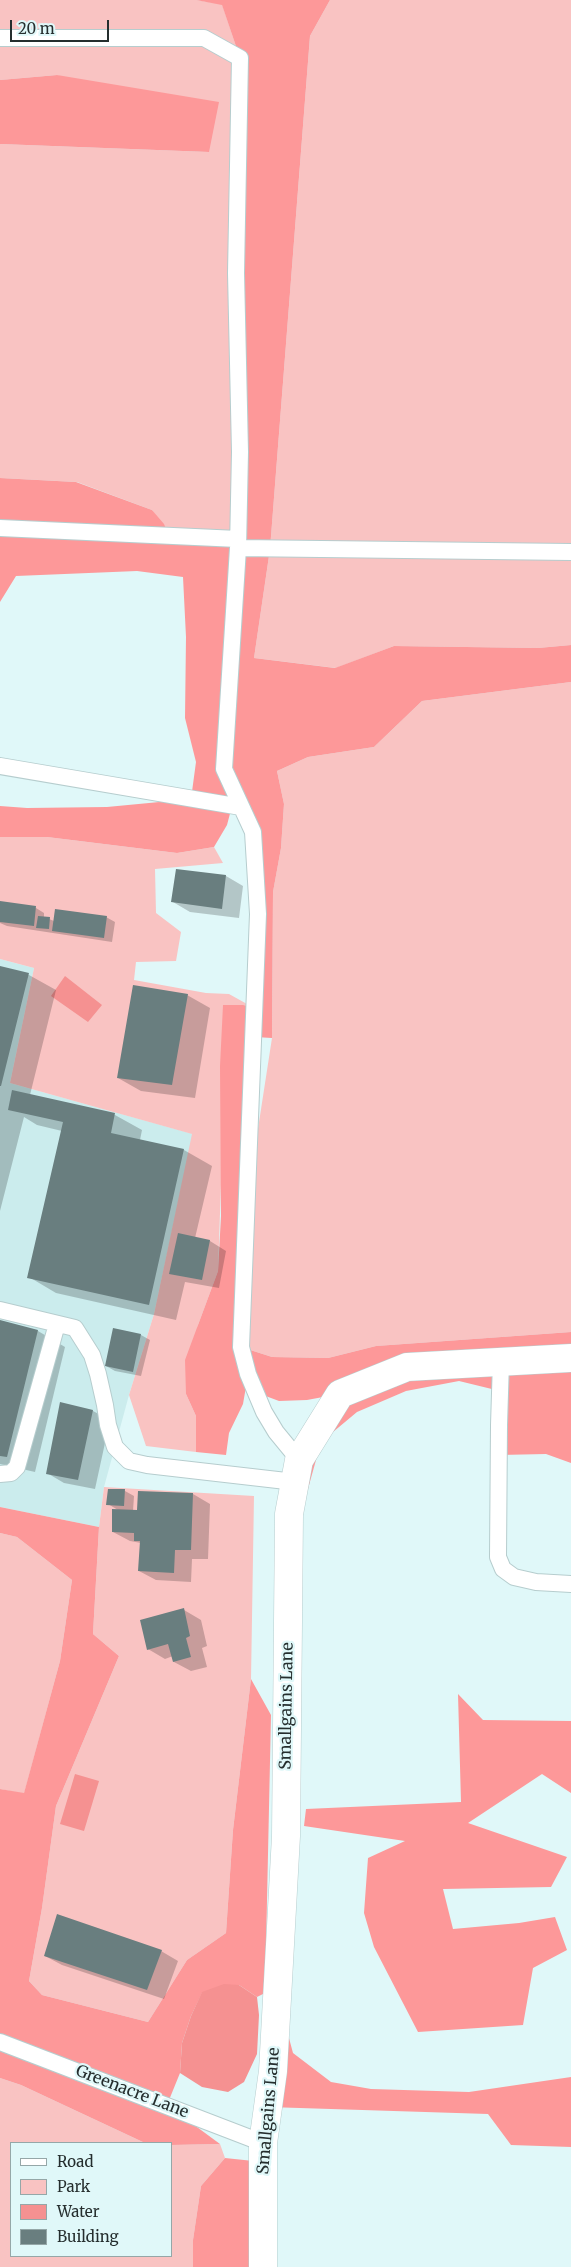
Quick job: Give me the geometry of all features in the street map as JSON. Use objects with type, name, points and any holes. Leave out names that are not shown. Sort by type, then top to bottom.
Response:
[{"type":"street","name":"Smallgains Lane","points":[[263,2267],[263,2144],[273,2071],[286,1836],[289,1514],[297,1471],[340,1394],[407,1367],[571,1358]]},
{"type":"lane","points":[[0,38],[204,38],[240,58],[236,273],[240,452],[238,544],[224,769],[253,832],[258,914],[241,1347],[248,1374],[264,1412],[297,1471]]},
{"type":"lane","points":[[0,528],[238,544],[571,552]]},
{"type":"lane","points":[[0,766],[241,808]]},
{"type":"lane","points":[[0,1310],[75,1328],[92,1355],[115,1447],[129,1461],[147,1466],[297,1471]]},
{"type":"lane","points":[[0,1474],[11,1473],[18,1467],[57,1324]]},
{"type":"lane","points":[[501,1361],[498,1425],[498,1557],[503,1570],[514,1577],[536,1582],[571,1584]]},
{"type":"lane","name":"Greenacre Lane","points":[[0,2042],[263,2144]]},
{"type":"shaded area","points":[[196,0],[330,0],[310,36],[270,549],[254,658],[335,668],[394,646],[538,648],[571,645],[571,682],[422,701],[374,747],[308,757],[277,771],[284,804],[281,848],[273,892],[272,1038],[255,1037],[241,1347],[272,1357],[328,1358],[376,1346],[571,1332],[571,1463],[546,1454],[499,1455],[500,1391],[459,1381],[406,1391],[357,1412],[321,1442],[301,1514],[289,1514],[339,1394],[307,1400],[279,1401],[255,1392],[248,1375],[243,1404],[229,1433],[226,1455],[196,1452],[196,1416],[186,1394],[185,1360],[218,1271],[221,1216],[220,1066],[223,1005],[243,1005],[256,1009],[253,832],[232,806],[227,825],[214,847],[177,853],[47,837],[0,837],[0,806],[27,808],[107,807],[191,799],[196,762],[185,718],[186,637],[183,577],[137,571],[16,576],[0,602],[0,478],[76,482],[152,510],[164,524],[169,536],[238,538],[240,58],[222,5]]},
{"type":"shaded area","points":[[57,75],[219,102],[209,152],[0,144],[0,80]]},
{"type":"shaded area","points":[[0,959],[34,968],[10,1083],[193,1134],[154,1314],[129,1395],[104,1487],[99,1527],[0,1507]]},
{"type":"shaded area","points":[[0,1507],[99,1527],[93,1634],[119,1656],[56,1806],[42,1908],[29,1981],[42,1995],[148,2022],[187,1960],[226,1933],[233,1830],[251,1679],[271,1715],[265,1993],[257,1997],[239,1985],[202,1993],[191,2016],[182,2043],[180,2073],[167,2105],[220,2144],[172,2145],[172,2142],[143,2142],[21,2085],[0,2078],[0,1789],[24,1793],[60,1661],[72,1580],[17,1537],[0,1533]]},
{"type":"shaded area","points":[[458,1694],[483,1720],[571,1721],[571,1793],[542,1774],[468,1823],[567,1857],[551,1887],[443,1889],[453,1929],[519,1923],[555,1917],[567,1950],[533,1968],[523,2025],[418,2032],[374,1947],[364,1913],[368,1858],[405,1841],[304,1826],[306,1809],[461,1802]]},
{"type":"shaded area","points":[[286,2027],[293,2053],[331,2082],[371,2089],[469,2092],[571,2077],[571,2147],[511,2145],[488,2114],[268,2107]]},
{"type":"shaded area","points":[[225,2158],[263,2162],[263,2267],[193,2267],[193,2240],[201,2186]]},
{"type":"green space","points":[[0,0],[196,0],[222,4],[240,58],[238,539],[169,536],[152,510],[77,482],[0,478],[0,144],[209,152],[57,75],[0,80]]},
{"type":"green space","points":[[330,0],[571,0],[571,645],[538,648],[394,646],[336,668],[254,658],[270,549],[310,36]]},
{"type":"green space","points":[[571,682],[571,1332],[376,1346],[328,1358],[272,1357],[241,1347],[249,1187],[272,1038],[273,892],[281,848],[284,804],[277,771],[308,757],[374,747],[422,701]]},
{"type":"green space","points":[[0,837],[47,837],[177,853],[214,847],[223,863],[155,869],[156,913],[181,932],[176,961],[136,962],[134,980],[206,993],[229,994],[256,1009],[222,1156],[218,1271],[198,1325],[186,1394],[196,1416],[196,1452],[146,1446],[129,1395],[154,1314],[192,1134],[10,1083],[34,968],[0,959]]},
{"type":"green space","points":[[104,1487],[254,1496],[251,1679],[233,1830],[226,1933],[187,1960],[148,2022],[42,1995],[29,1981],[42,1908],[56,1806],[119,1656],[93,1634],[99,1527]]},
{"type":"green space","points":[[0,1533],[17,1537],[72,1580],[60,1661],[24,1794],[0,1789]]},
{"type":"green space","points":[[0,2078],[21,2085],[143,2142],[10,2142],[10,2257],[172,2257],[172,2145],[220,2144],[225,2158],[201,2186],[193,2240],[193,2267],[0,2267]]},
{"type":"water","points":[[65,976],[102,1005],[88,1022],[51,996]]},
{"type":"water","points":[[75,1774],[99,1781],[84,1831],[60,1824]]},
{"type":"water","points":[[224,1984],[239,1985],[257,1997],[259,2015],[257,2054],[244,2082],[228,2092],[202,2087],[180,2073],[182,2043],[202,1992]]},
{"type":"building","points":[[176,869],[226,875],[222,909],[171,902]]},
{"type":"building","points":[[0,901],[36,906],[34,926],[0,922]]},
{"type":"building","points":[[55,909],[107,916],[104,938],[52,931]]},
{"type":"building","points":[[38,916],[50,917],[49,929],[36,928]]},
{"type":"building","points":[[0,966],[29,973],[1,1086],[0,1086]]},
{"type":"building","points":[[133,985],[188,994],[172,1085],[117,1078]]},
{"type":"building","points":[[12,1090],[115,1113],[111,1133],[184,1149],[149,1305],[27,1278],[63,1122],[8,1110]]},
{"type":"building","points":[[178,1233],[210,1240],[202,1280],[169,1274]]},
{"type":"building","points":[[0,1320],[38,1330],[7,1457],[0,1456]]},
{"type":"building","points":[[113,1328],[141,1334],[133,1372],[105,1366]]},
{"type":"building","points":[[60,1402],[93,1410],[78,1480],[46,1474]]},
{"type":"building","points":[[108,1489],[125,1489],[124,1506],[106,1505]]},
{"type":"building","points":[[138,1491],[193,1493],[191,1550],[175,1550],[174,1573],[138,1571],[140,1541],[134,1541],[134,1533],[112,1532],[112,1509],[137,1510]]},
{"type":"building","points":[[184,1608],[190,1636],[186,1638],[191,1657],[173,1662],[168,1644],[147,1650],[140,1620]]},
{"type":"building","points":[[57,1914],[162,1950],[147,1990],[44,1956]]}]
